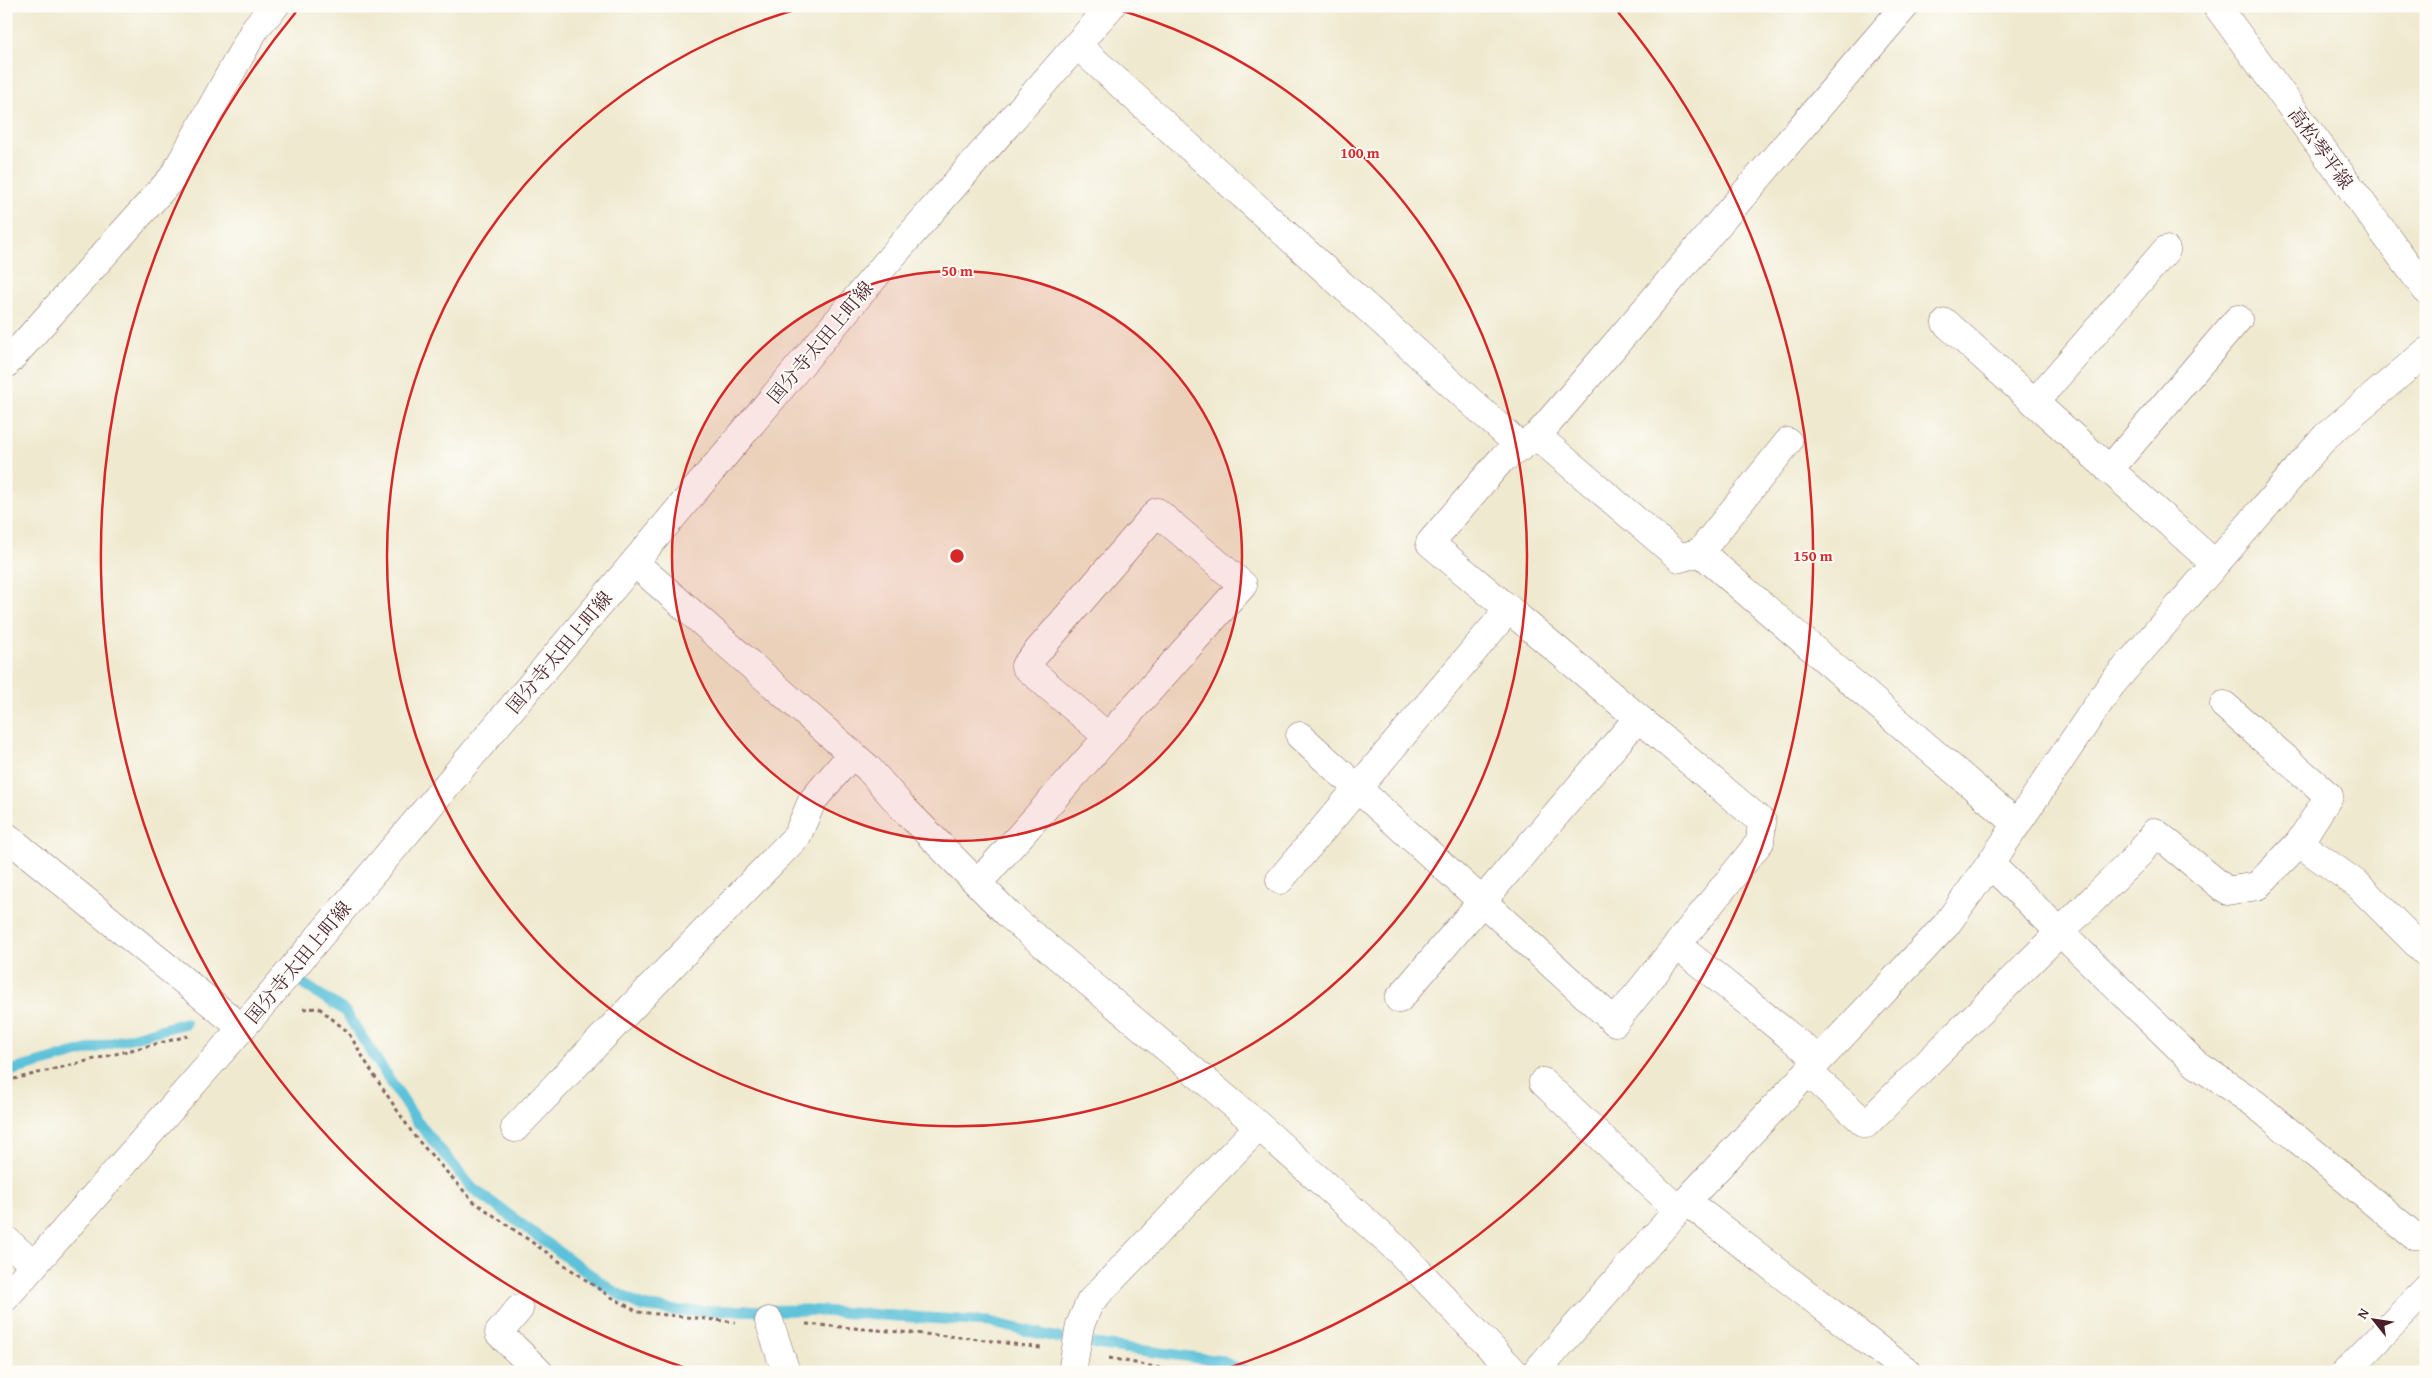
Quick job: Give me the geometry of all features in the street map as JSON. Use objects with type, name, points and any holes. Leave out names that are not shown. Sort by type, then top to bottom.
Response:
[{"type":"street","points":[[6,364],[173,177],[256,27],[275,6]]},
{"type":"street","name":"国分寺太田上町線","points":[[6,1298],[249,1020],[893,255],[1111,6]]},
{"type":"street","points":[[1300,736],[1615,1022],[1760,842],[1762,822],[1430,543],[1501,460],[1529,442],[1905,6]]},
{"type":"street","name":"高松琴平線","points":[[2217,6],[2426,290]]},
{"type":"street","points":[[1077,45],[1529,442],[1680,558],[1700,552],[1788,442]]},
{"type":"street","points":[[2035,402],[2166,250]]},
{"type":"street","points":[[2109,470],[2238,319]]},
{"type":"street","points":[[1946,323],[2215,564]]},
{"type":"street","points":[[1536,1372],[1682,1206],[1946,925],[1990,864],[2111,685],[2326,436],[2426,352]]},
{"type":"street","points":[[978,883],[1243,586],[1158,512],[1025,666],[1108,737]]},
{"type":"street","points":[[1700,552],[2017,824]]},
{"type":"street","points":[[635,563],[852,754],[1009,915],[1260,1126],[1400,1252],[1514,1372]]},
{"type":"street","points":[[1280,880],[1509,609]]},
{"type":"street","points":[[1677,946],[1813,1066],[1866,1124],[2140,852],[2155,832],[2227,891],[2257,886],[2299,842],[2329,796],[2224,705]]},
{"type":"street","points":[[1399,999],[1638,718]]},
{"type":"street","points":[[515,1128],[796,836],[812,801],[852,754]]},
{"type":"street","points":[[6,836],[249,1020]]},
{"type":"street","points":[[2299,842],[2358,885],[2426,953]]},
{"type":"street","points":[[1990,864],[2196,1064],[2254,1103],[2414,1235],[2426,1236]]},
{"type":"street","points":[[1543,1082],[1682,1206],[1908,1372]]},
{"type":"street","points":[[1074,1362],[1080,1325],[1090,1302],[1260,1126]]},
{"type":"street","points":[[6,1240],[34,1265]]},
{"type":"street","points":[[2346,1372],[2426,1289]]},
{"type":"street","points":[[519,1309],[499,1333],[539,1372]]},
{"type":"street","points":[[769,1321],[786,1372]]},
{"type":"path","points":[[6,1081],[249,1020],[319,1008],[348,1032],[373,1074],[415,1137],[474,1201],[606,1294],[638,1312],[736,1322],[769,1321],[971,1338],[1074,1362],[1181,1372]]},
{"type":"waterway","points":[[305,985],[345,1011],[415,1119],[472,1188],[611,1290],[642,1306],[680,1311],[806,1310],[988,1322],[1059,1338]]},
{"type":"waterway","points":[[6,1072],[185,1023]]},
{"type":"waterway","points":[[1095,1344],[1221,1361],[1248,1372]]}]
